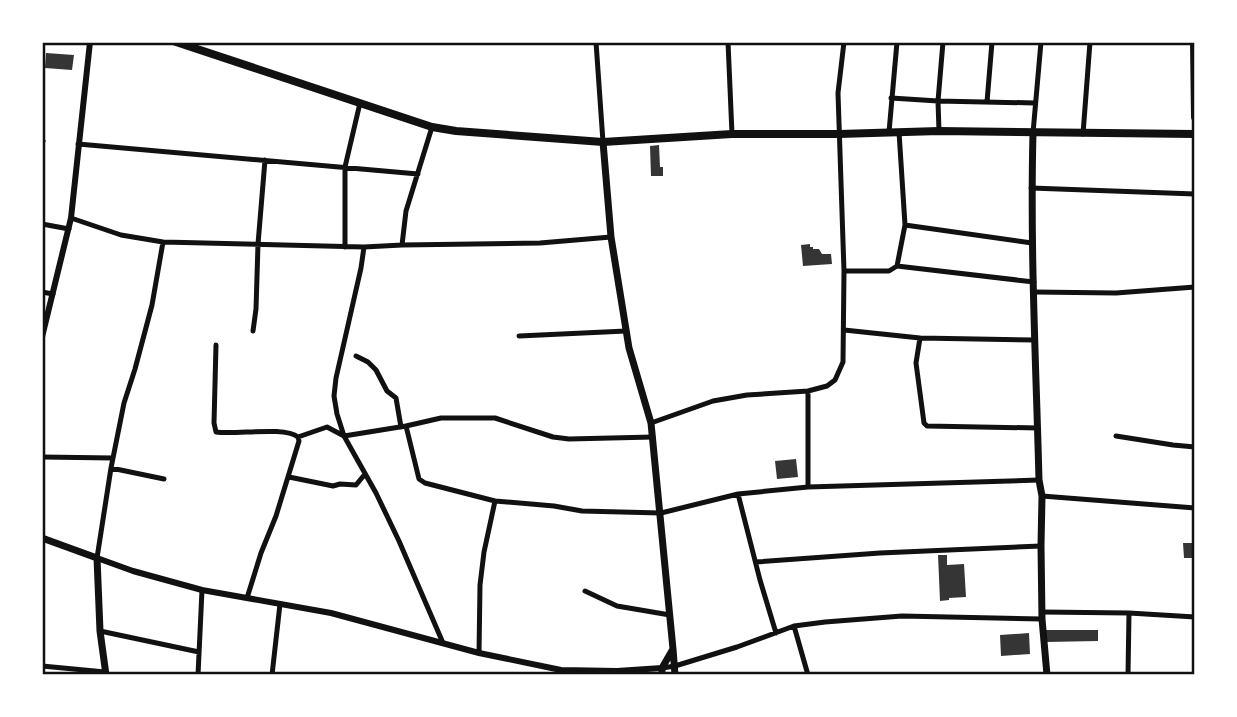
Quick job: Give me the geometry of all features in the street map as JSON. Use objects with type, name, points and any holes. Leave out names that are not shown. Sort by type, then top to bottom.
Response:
[{"type":"main road","points":[[176,42],[432,127],[456,131],[603,142],[732,134],[939,131],[1195,134]]},
{"type":"main road","points":[[1194,42],[1195,117]]},
{"type":"main road","points":[[1033,133],[1032,243],[1039,480],[1042,496],[1042,616],[1047,675]]},
{"type":"main road","points":[[603,142],[611,237],[626,331],[653,437],[675,675]]},
{"type":"main road","points":[[42,538],[97,558],[100,631],[106,673]]},
{"type":"main road","points":[[662,671],[673,649]]},
{"type":"street","points":[[42,337],[71,218],[90,42]]},
{"type":"street","points":[[596,42],[603,142]]},
{"type":"street","points":[[728,42],[732,134]]},
{"type":"street","points":[[651,424],[713,401],[747,395],[808,391],[827,386],[835,380],[843,362],[844,330],[838,93],[844,42]]},
{"type":"street","points":[[889,132],[897,42]]},
{"type":"street","points":[[939,131],[938,101],[943,42]]},
{"type":"street","points":[[987,102],[992,42]]},
{"type":"street","points":[[1033,133],[1041,42]]},
{"type":"street","points":[[1083,134],[1090,42]]},
{"type":"street","points":[[891,98],[1035,103]]},
{"type":"street","points":[[345,247],[345,167],[359,103]]},
{"type":"street","points":[[402,245],[406,211],[432,127]]},
{"type":"street","points":[[897,266],[905,225],[899,132]]},
{"type":"street","points":[[78,144],[418,174]]},
{"type":"street","points":[[253,331],[265,160]]},
{"type":"street","points":[[1031,188],[1195,194]]},
{"type":"street","points":[[71,218],[121,235],[163,242],[364,247],[540,243],[611,237]]},
{"type":"street","points":[[42,225],[69,229]]},
{"type":"street","points":[[905,225],[1032,243]]},
{"type":"street","points":[[163,242],[152,305],[124,403],[97,558],[202,590],[331,613],[558,673],[662,671],[794,626],[902,616],[1129,613],[1195,617]]},
{"type":"street","points":[[364,247],[336,378],[334,396],[337,414],[344,436],[399,541],[443,643]]},
{"type":"street","points":[[844,271],[889,271],[897,266],[1034,282]]},
{"type":"street","points":[[1034,292],[1116,293],[1195,288]]},
{"type":"street","points":[[42,292],[53,294]]},
{"type":"street","points":[[844,330],[920,338],[1035,340]]},
{"type":"street","points":[[519,336],[626,331]]},
{"type":"street","points":[[920,338],[916,363],[924,423],[927,426],[1038,428]]},
{"type":"street","points":[[216,345],[216,432],[292,433],[298,437]]},
{"type":"street","points":[[356,356],[376,370],[387,391],[396,398],[419,479],[425,483],[495,501],[582,511],[661,513],[738,495],[808,487],[1039,480]]},
{"type":"street","points":[[808,391],[808,487]]},
{"type":"street","points":[[298,437],[327,427],[344,436],[440,418],[495,418],[553,437],[569,439],[653,437]]},
{"type":"street","points":[[1116,436],[1195,447]]},
{"type":"street","points":[[247,598],[289,477],[298,437]]},
{"type":"street","points":[[42,457],[113,458]]},
{"type":"street","points":[[111,468],[164,479]]},
{"type":"street","points":[[289,477],[333,486],[356,485],[365,474]]},
{"type":"street","points":[[738,495],[776,633]]},
{"type":"street","points":[[1042,496],[1195,508]]},
{"type":"street","points":[[479,653],[480,584],[495,501]]},
{"type":"street","points":[[756,562],[1041,546]]},
{"type":"street","points":[[198,675],[202,590]]},
{"type":"street","points":[[585,591],[617,606],[670,615]]},
{"type":"street","points":[[272,675],[280,604]]},
{"type":"street","points":[[1128,675],[1129,613]]},
{"type":"street","points":[[794,626],[808,675]]},
{"type":"street","points":[[100,631],[199,652]]},
{"type":"street","points":[[42,666],[106,673]]},
{"type":"building","points":[[46,53],[74,55],[72,70],[45,68]]},
{"type":"building","points":[[659,145],[663,176],[651,176],[650,146]]},
{"type":"building","points":[[810,244],[810,247],[819,249],[822,254],[831,254],[832,264],[803,266],[801,245]]},
{"type":"building","points":[[796,459],[798,477],[777,479],[775,461]]},
{"type":"building","points":[[1183,543],[1195,543],[1195,558],[1184,558]]},
{"type":"building","points":[[938,555],[947,555],[947,565],[964,564],[966,597],[940,601]]},
{"type":"building","points":[[1046,630],[1098,630],[1098,641],[1046,642]]},
{"type":"building","points":[[1029,633],[1030,654],[1001,656],[1000,635]]}]
